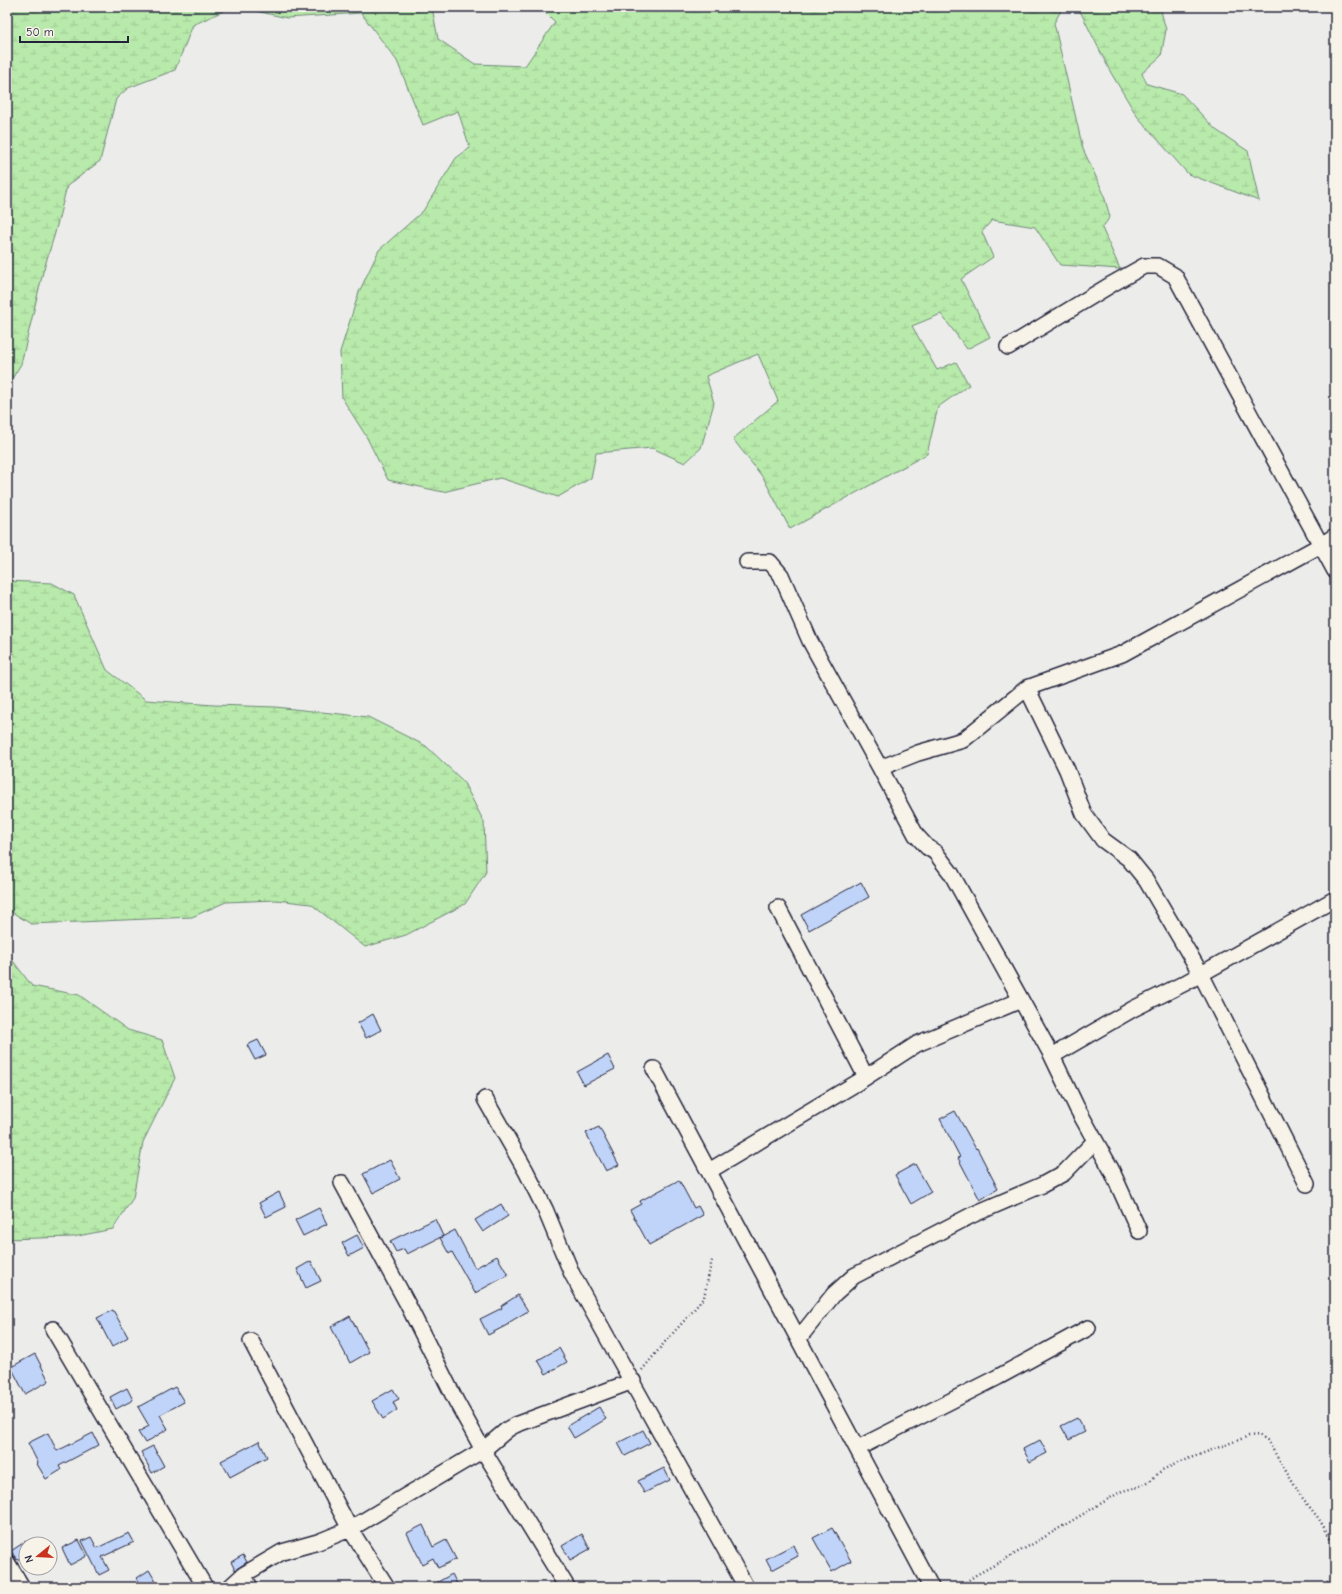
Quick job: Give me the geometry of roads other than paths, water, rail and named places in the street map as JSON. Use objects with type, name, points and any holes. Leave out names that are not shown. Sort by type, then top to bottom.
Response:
[{"type":"street","points":[[1008,347],[1144,266],[1158,266],[1174,276],[1335,571]]},
{"type":"street","points":[[880,768],[912,756],[964,740],[1027,688],[1122,654],[1335,536]]},
{"type":"street","points":[[747,562],[770,562],[781,575],[810,641],[916,835],[927,847],[936,852],[951,873],[1052,1056],[1077,1108],[1111,1169],[1139,1231]]},
{"type":"street","points":[[1027,688],[1067,770],[1084,814],[1103,840],[1130,859],[1146,880],[1201,974],[1307,1184]]},
{"type":"street","points":[[1052,1056],[1133,1009],[1201,974],[1335,899]]},
{"type":"street","points":[[778,908],[866,1077]]},
{"type":"street","points":[[709,1172],[866,1077],[917,1044],[1021,1000]]},
{"type":"street","points":[[654,1069],[931,1587]]},
{"type":"street","points":[[485,1099],[526,1171],[545,1209],[572,1274],[603,1332],[633,1381],[746,1587]]},
{"type":"street","points":[[799,1338],[834,1294],[854,1276],[972,1215],[1042,1185],[1064,1173],[1095,1141]]},
{"type":"street","points":[[342,1183],[407,1302],[456,1401],[483,1450],[567,1587]]},
{"type":"street","points":[[858,1448],[998,1377],[1088,1328]]},
{"type":"street","points":[[53,1329],[205,1587]]},
{"type":"street","points":[[250,1341],[350,1529],[387,1587]]},
{"type":"street","points":[[230,1587],[247,1581],[282,1552],[318,1542],[350,1529],[483,1450],[515,1425],[633,1381]]},
{"type":"street","points":[[7,1562],[22,1587]]}]
